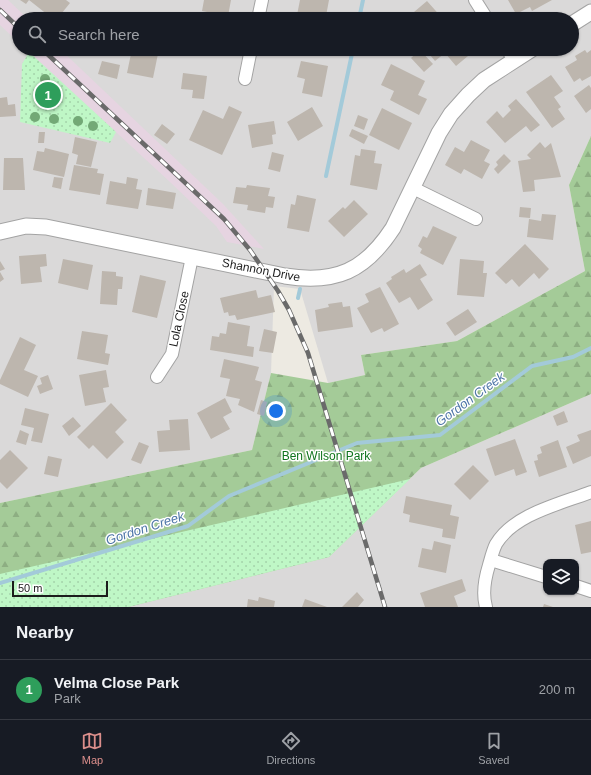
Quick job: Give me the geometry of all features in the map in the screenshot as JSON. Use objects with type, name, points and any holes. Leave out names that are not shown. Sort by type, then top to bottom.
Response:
[{"type":"street","points":[[259,12],[262,0]]},
{"type":"street","points":[[475,0],[483,12]]},
{"type":"street","points":[[579,20],[591,12]]},
{"type":"street","points":[[245,79],[250,56]]},
{"type":"street","name":"Shannon Drive","points":[[0,232],[26,226],[46,227],[296,278],[319,279],[341,274],[364,262],[384,242],[393,228],[439,133],[451,114],[468,95],[509,56]]},
{"type":"street","points":[[413,188],[476,219]]},
{"type":"street","name":"Lola Close","points":[[157,377],[172,354],[192,257]]},
{"type":"street","points":[[486,607],[484,589],[495,546],[503,535],[512,526],[525,518],[591,492]]},
{"type":"street","points":[[491,560],[543,576]]},
{"type":"street","points":[[579,587],[591,591]]},
{"type":"shaded area","points":[[0,0],[591,0],[591,136],[569,185],[585,271],[457,341],[361,355],[365,375],[328,383],[300,289],[274,286],[271,373],[252,450],[0,503]]},
{"type":"shaded area","points":[[0,0],[8,0],[21,12],[12,12],[12,36],[0,25]]},
{"type":"shaded area","points":[[34,56],[67,56],[223,204],[264,249],[227,242],[216,226]]},
{"type":"shaded area","points":[[591,394],[591,607],[128,607],[329,557],[421,468]]},
{"type":"green space","points":[[27,56],[33,56],[116,132],[110,143],[20,122],[22,64]]},
{"type":"green space","name":"Ben Wilson Park","points":[[591,136],[591,394],[421,468],[329,557],[128,607],[0,607],[0,503],[252,450],[271,373],[328,383],[365,375],[361,355],[457,341],[585,271],[569,185]]},
{"type":"green space","points":[[410,479],[329,557],[128,607],[0,607],[0,574]]},
{"type":"building","points":[[20,0],[29,0],[26,4]]},
{"type":"building","points":[[29,0],[66,0],[70,3],[63,12],[44,12]]},
{"type":"building","points":[[204,0],[231,0],[229,12],[202,11]]},
{"type":"building","points":[[300,0],[329,0],[327,12],[298,12]]},
{"type":"building","points":[[508,0],[552,0],[532,11],[530,7],[520,12],[515,12]]},
{"type":"building","points":[[427,1],[437,12],[414,12]]},
{"type":"building","points":[[585,50],[587,53],[591,50],[591,76],[582,81],[580,78],[574,82],[565,67],[577,60],[575,56],[579,56],[579,54]]},
{"type":"building","points":[[131,56],[158,56],[153,78],[127,73]]},
{"type":"building","points":[[413,56],[426,56],[433,64],[424,72],[411,58]]},
{"type":"building","points":[[431,56],[441,56],[435,61]]},
{"type":"building","points":[[448,56],[468,56],[456,66]]},
{"type":"building","points":[[102,61],[120,65],[117,79],[98,74]]},
{"type":"building","points":[[301,61],[328,66],[322,97],[302,93],[305,79],[297,77]]},
{"type":"building","points":[[391,64],[425,81],[418,95],[427,99],[419,115],[390,100],[394,91],[381,85]]},
{"type":"building","points":[[183,73],[207,76],[204,99],[192,98],[193,90],[181,89]]},
{"type":"building","points":[[551,75],[563,91],[554,97],[561,107],[558,109],[565,119],[552,128],[526,92]]},
{"type":"building","points":[[589,85],[591,88],[591,109],[586,113],[574,96]]},
{"type":"building","points":[[7,97],[8,105],[15,104],[16,116],[0,117],[0,98]]},
{"type":"building","points":[[516,99],[540,125],[531,132],[526,126],[505,143],[486,122],[497,111],[503,118],[511,110],[508,106]]},
{"type":"building","points":[[229,106],[242,112],[222,155],[189,140],[203,110],[223,119]]},
{"type":"building","points":[[312,107],[323,126],[298,141],[287,122]]},
{"type":"building","points":[[382,108],[412,123],[399,150],[369,135]]},
{"type":"building","points":[[358,115],[368,119],[364,130],[354,126]]},
{"type":"building","points":[[274,121],[276,134],[272,135],[273,144],[252,148],[248,125]]},
{"type":"building","points":[[162,124],[175,134],[167,144],[154,135]]},
{"type":"building","points":[[352,129],[368,136],[364,144],[349,136]]},
{"type":"building","points":[[39,132],[45,132],[44,143],[38,143]]},
{"type":"building","points":[[75,137],[97,142],[91,167],[76,164],[78,155],[72,153]]},
{"type":"building","points":[[471,140],[490,150],[484,161],[490,164],[482,179],[464,169],[461,174],[445,165],[455,147],[464,152]]},
{"type":"building","points":[[540,142],[545,148],[551,143],[561,177],[534,180],[535,191],[523,192],[518,161],[531,159],[527,155]]},
{"type":"building","points":[[45,148],[69,154],[64,177],[33,170],[37,151],[44,152]]},
{"type":"building","points":[[361,149],[376,151],[374,163],[382,164],[377,190],[350,185],[355,155],[360,156]]},
{"type":"building","points":[[272,152],[284,155],[280,172],[268,169]]},
{"type":"building","points":[[504,154],[511,161],[498,174],[494,169],[498,165],[496,162]]},
{"type":"building","points":[[4,158],[23,158],[25,190],[3,190]]},
{"type":"building","points":[[74,165],[98,169],[97,173],[104,174],[100,195],[69,190]]},
{"type":"building","points":[[54,177],[63,178],[61,189],[52,187]]},
{"type":"building","points":[[127,177],[138,179],[136,189],[142,190],[138,209],[106,204],[110,181],[126,184]]},
{"type":"building","points":[[247,185],[270,188],[268,196],[275,197],[273,208],[266,207],[265,213],[247,210],[248,205],[233,203],[236,187],[246,188]]},
{"type":"building","points":[[148,188],[176,193],[173,209],[146,205]]},
{"type":"building","points":[[297,195],[316,199],[309,232],[287,228],[291,204],[295,205]]},
{"type":"building","points":[[354,200],[368,214],[344,237],[328,221],[343,207],[345,209]]},
{"type":"building","points":[[520,207],[531,208],[530,218],[519,217]]},
{"type":"building","points":[[542,214],[556,215],[553,240],[527,237],[529,219],[541,221]]},
{"type":"building","points":[[433,226],[457,237],[443,265],[420,253],[422,249],[418,246],[423,236],[427,238]]},
{"type":"building","points":[[525,244],[549,269],[539,279],[534,273],[519,287],[512,279],[506,284],[495,273]]},
{"type":"building","points":[[46,254],[47,266],[40,267],[42,282],[21,284],[19,256]]},
{"type":"building","points":[[63,259],[93,265],[88,290],[58,283]]},
{"type":"building","points":[[460,259],[484,261],[483,273],[487,273],[484,297],[457,295]]},
{"type":"building","points":[[0,261],[5,269],[0,271]]},
{"type":"building","points":[[420,264],[427,275],[420,279],[433,300],[418,310],[410,297],[399,303],[386,283],[392,279],[391,277],[404,269],[406,273]]},
{"type":"building","points":[[102,271],[116,272],[116,276],[123,277],[122,289],[118,289],[117,305],[100,304]]},
{"type":"building","points":[[0,272],[4,279],[0,282]]},
{"type":"building","points":[[140,275],[166,281],[157,318],[132,312]]},
{"type":"building","points":[[380,287],[399,324],[384,332],[382,328],[371,333],[357,308],[369,302],[365,294]]},
{"type":"building","points":[[256,290],[258,298],[271,295],[275,312],[237,320],[235,315],[229,316],[228,312],[224,313],[220,298]]},
{"type":"building","points":[[342,302],[343,307],[350,306],[353,327],[318,332],[315,310],[329,307],[328,304]]},
{"type":"building","points":[[468,309],[477,322],[455,336],[446,323]]},
{"type":"building","points":[[228,322],[250,326],[247,346],[254,347],[253,357],[210,350],[212,336],[219,337],[220,333],[226,334]]},
{"type":"building","points":[[264,329],[277,332],[273,353],[259,351]]},
{"type":"building","points":[[82,331],[108,335],[105,353],[110,354],[108,365],[77,359]]},
{"type":"building","points":[[20,337],[36,345],[24,370],[38,376],[28,397],[0,384],[0,380]]},
{"type":"building","points":[[224,359],[259,367],[255,380],[262,382],[254,412],[238,405],[240,399],[226,396],[230,379],[220,377]]},
{"type":"building","points":[[106,370],[109,387],[103,388],[106,402],[85,406],[79,375]]},
{"type":"building","points":[[48,375],[53,389],[40,394],[37,386],[42,384],[40,378]]},
{"type":"building","points":[[225,398],[232,412],[223,417],[230,429],[211,439],[197,413]]},
{"type":"building","points":[[261,400],[267,402],[264,416],[257,414]]},
{"type":"building","points":[[111,403],[127,420],[115,432],[124,442],[107,459],[93,445],[89,449],[77,437]]},
{"type":"building","points":[[25,408],[49,414],[42,443],[31,441],[34,428],[21,425]]},
{"type":"building","points":[[564,411],[568,422],[557,426],[553,416]]},
{"type":"building","points":[[73,417],[81,426],[69,436],[62,426]]},
{"type":"building","points":[[188,419],[190,450],[159,452],[157,431],[170,430],[169,420]]},
{"type":"building","points":[[20,430],[29,434],[26,445],[16,442]]},
{"type":"building","points":[[591,430],[591,456],[573,464],[566,447],[580,441],[577,435]]},
{"type":"building","points":[[515,439],[527,472],[516,476],[514,469],[495,476],[486,449]]},
{"type":"building","points":[[558,440],[567,467],[539,477],[534,461],[538,460],[537,455],[542,453],[540,447]]},
{"type":"building","points":[[139,442],[149,446],[141,464],[131,460]]},
{"type":"building","points":[[10,450],[28,468],[7,489],[0,482],[0,460]]},
{"type":"building","points":[[48,456],[62,459],[58,477],[44,474]]},
{"type":"building","points":[[473,465],[489,481],[470,500],[454,484]]},
{"type":"building","points":[[406,496],[452,505],[450,515],[459,517],[455,539],[442,537],[443,529],[409,522],[410,515],[403,513]]},
{"type":"building","points":[[591,521],[591,552],[581,554],[575,525]]},
{"type":"building","points":[[434,541],[451,545],[446,573],[418,567],[422,548],[432,550]]},
{"type":"building","points":[[462,579],[466,591],[454,596],[458,607],[425,607],[420,593]]},
{"type":"building","points":[[357,592],[364,600],[358,607],[342,607]]},
{"type":"building","points":[[259,597],[275,601],[274,607],[247,607],[248,599],[258,601]]},
{"type":"building","points":[[305,599],[327,607],[302,607]]},
{"type":"building","points":[[544,604],[553,607],[543,607]]},
{"type":"waterway","points":[[360,12],[363,0]]},
{"type":"waterway","points":[[326,176],[352,56]]},
{"type":"waterway","points":[[298,298],[300,289]]},
{"type":"waterway","name":"Gordon Creek","points":[[0,583],[188,526],[229,496],[357,443],[440,435],[532,366],[573,357],[591,348]]},
{"type":"railway","points":[[0,10],[12,21]]},
{"type":"railway","points":[[49,56],[224,219],[250,250],[278,291],[289,310],[308,353],[385,607]]},
{"type":"place","name":"Velma Close Park","points":[[48,95]]}]
